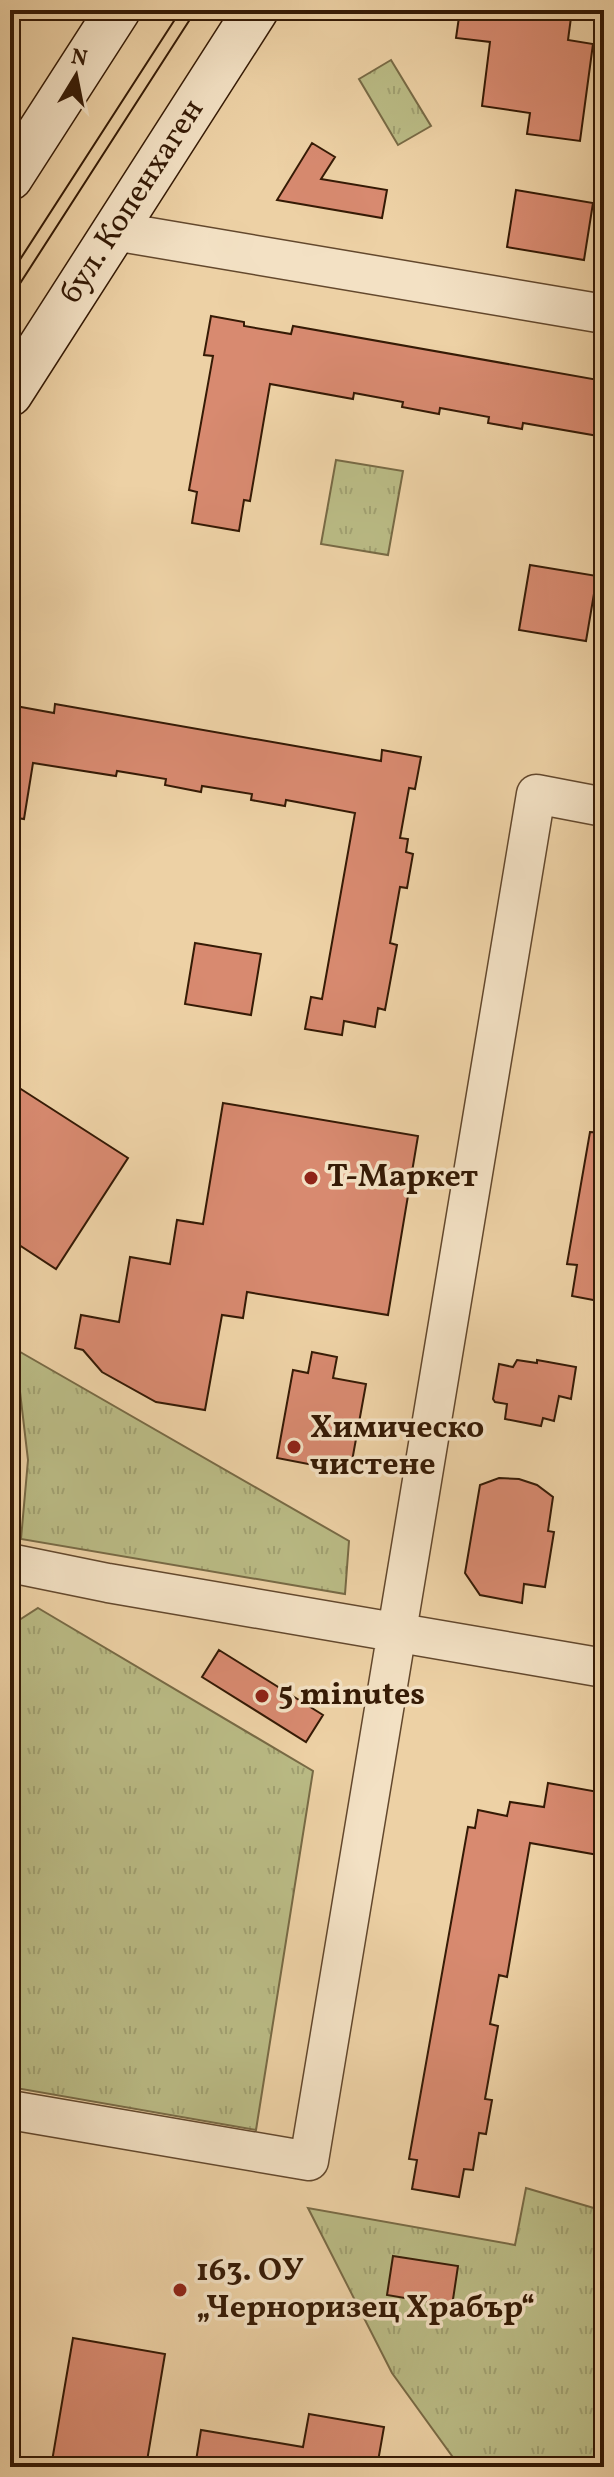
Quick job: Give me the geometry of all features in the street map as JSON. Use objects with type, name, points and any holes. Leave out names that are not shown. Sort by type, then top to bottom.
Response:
[{"type":"main road","points":[[10,178],[118,10]]},
{"type":"main road","name":"бул. Копенхаген","points":[[10,394],[256,10]]},
{"type":"street","points":[[114,231],[604,314]]},
{"type":"street","points":[[10,2110],[309,2161],[536,794],[604,807]]},
{"type":"street","points":[[10,1563],[108,1583],[604,1668]]},
{"type":"green space","points":[[391,60],[431,126],[398,145],[359,79]]},
{"type":"green space","points":[[336,460],[403,471],[388,555],[321,544]]},
{"type":"green space","points":[[15,1349],[349,1541],[345,1594],[21,1539],[28,1460]]},
{"type":"green space","points":[[38,1608],[313,1771],[256,2130],[10,2087],[10,1639],[13,1624]]},
{"type":"green space","points":[[526,2188],[604,2211],[604,2467],[460,2467],[392,2373],[308,2208],[515,2245]]},
{"type":"building","points":[[460,10],[572,10],[568,40],[593,44],[580,141],[527,134],[530,113],[482,106],[490,42],[456,38]]},
{"type":"building","points":[[312,143],[335,157],[321,179],[387,190],[382,218],[277,200]]},
{"type":"building","points":[[516,190],[593,203],[584,260],[507,247]]},
{"type":"building","points":[[211,316],[244,322],[244,326],[291,334],[293,326],[604,381],[604,437],[523,423],[522,429],[488,423],[489,417],[440,408],[439,414],[402,407],[403,402],[354,393],[353,399],[270,384],[250,501],[244,500],[239,531],[192,523],[197,492],[189,490],[213,356],[204,355]]},
{"type":"building","points":[[530,565],[597,576],[586,641],[519,630]]},
{"type":"building","points":[[55,704],[381,761],[382,750],[421,757],[415,789],[409,788],[400,838],[408,839],[406,852],[413,854],[407,888],[400,887],[390,943],[397,945],[385,1010],[378,1008],[375,1027],[344,1021],[342,1035],[305,1029],[311,997],[322,999],[355,813],[286,800],[285,806],[251,800],[252,794],[202,786],[201,792],[165,785],[166,779],[117,771],[116,776],[33,763],[24,819],[10,817],[10,705],[54,713]]},
{"type":"building","points":[[195,943],[261,954],[251,1015],[185,1004]]},
{"type":"building","points":[[10,1082],[128,1158],[56,1269],[10,1239]]},
{"type":"building","name":"Т-Маркет","points":[[223,1103],[418,1136],[388,1315],[247,1292],[243,1318],[222,1315],[205,1410],[156,1402],[102,1372],[83,1350],[75,1348],[81,1315],[119,1322],[130,1257],[170,1264],[177,1220],[203,1224]]},
{"type":"building","points":[[590,1132],[604,1133],[604,1302],[572,1296],[577,1265],[567,1264]]},
{"type":"building","points":[[312,1352],[337,1357],[333,1378],[366,1384],[350,1472],[277,1458],[293,1370],[308,1373]]},
{"type":"building","points":[[517,1360],[576,1367],[571,1399],[559,1396],[554,1421],[543,1418],[541,1426],[505,1419],[507,1404],[493,1399],[499,1364],[513,1367]]},
{"type":"building","points":[[499,1478],[519,1479],[537,1485],[553,1497],[548,1531],[554,1532],[545,1587],[524,1584],[522,1603],[480,1595],[465,1573],[480,1485]]},
{"type":"building","name":"5 minutes","points":[[219,1650],[323,1715],[306,1742],[202,1677]]},
{"type":"building","points":[[548,1783],[604,1793],[604,1856],[530,1843],[507,1977],[499,1975],[490,2024],[498,2026],[485,2099],[492,2100],[486,2134],[479,2133],[473,2170],[464,2169],[459,2197],[412,2189],[417,2160],[409,2159],[468,1827],[475,1828],[478,1810],[507,1816],[510,1802],[544,1807]]},
{"type":"building","points":[[393,2256],[458,2266],[452,2306],[387,2295]]},
{"type":"building","points":[[73,2338],[165,2354],[146,2467],[51,2467]]},
{"type":"building","points":[[309,2414],[384,2427],[377,2467],[195,2467],[201,2430],[303,2447]]},
{"type":"tram line","points":[[10,275],[181,10]]},
{"type":"tram line","points":[[10,299],[196,10]]},
{"type":"place","name":"Т-Маркет","points":[[311,1178]]},
{"type":"place","name":"Химическо чистене","points":[[294,1447]]},
{"type":"place","name":"5 minutes","points":[[262,1696]]},
{"type":"place","name":"163. ОУ „Черноризец Храбър“","points":[[180,2290]]}]
